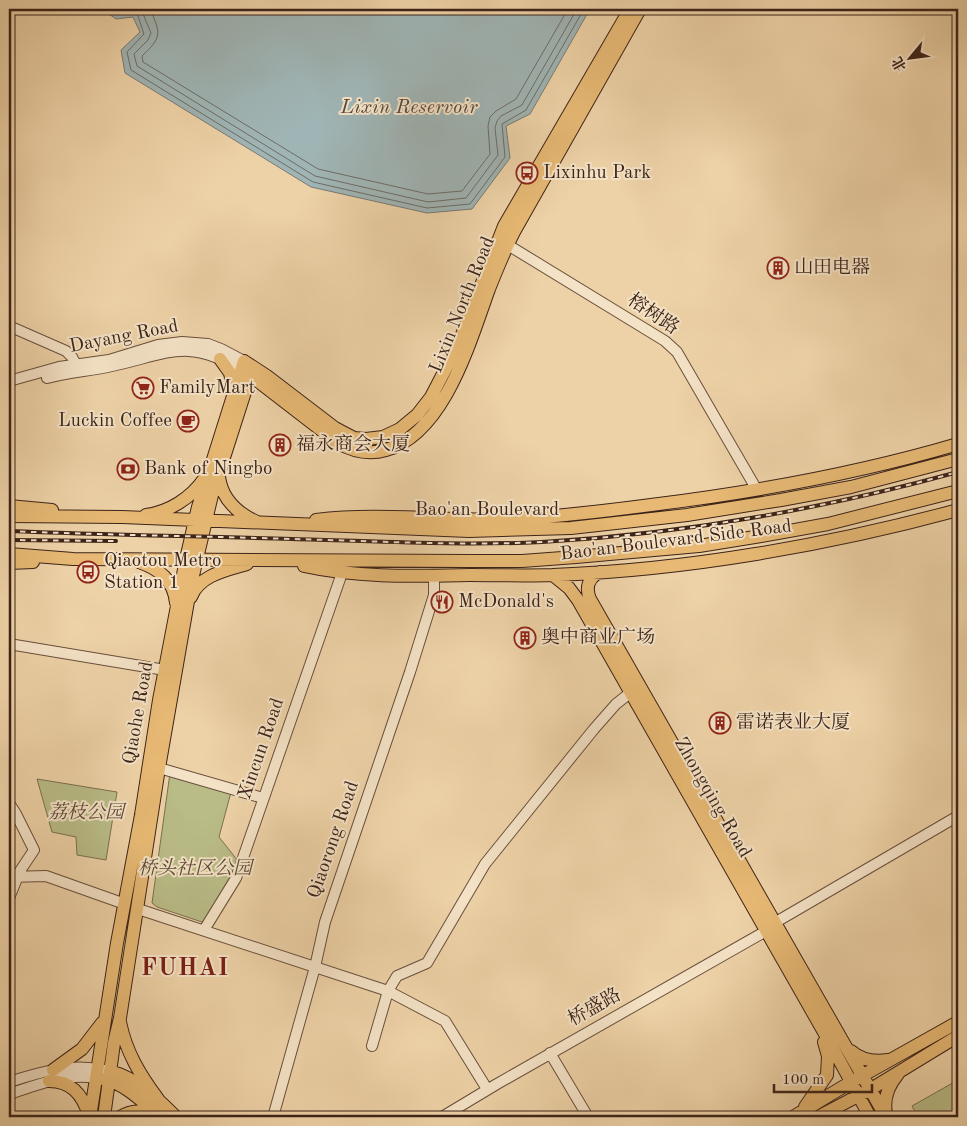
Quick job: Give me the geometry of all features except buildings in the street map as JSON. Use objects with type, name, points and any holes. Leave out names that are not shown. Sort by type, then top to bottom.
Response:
[{"type":"main road","name":"Lixin North Road","points":[[247,368],[344,434],[360,439],[383,437],[400,428],[417,415],[443,376],[532,178],[630,9]]},
{"type":"main road","name":"Lixin North Road","points":[[247,368],[271,391],[338,443],[352,450],[367,453],[394,447],[410,439],[421,429],[453,381],[466,353],[490,289],[503,242],[640,9]]},
{"type":"main road","points":[[220,359],[230,373],[234,394]]},
{"type":"main road","name":"Qiaohe Road","points":[[104,1117],[114,1042],[120,1018],[138,909],[182,610],[200,521],[234,394],[247,368]]},
{"type":"main road","name":"Qiaohe Road","points":[[214,473],[241,405],[247,368]]},
{"type":"main road","points":[[241,405],[246,399],[256,393],[271,391]]},
{"type":"main road","name":"Bao'an Boulevard Side Road","points":[[278,524],[351,517],[514,519],[589,514],[757,490],[844,474],[958,444]]},
{"type":"main road","name":"Bao'an Boulevard","points":[[9,516],[122,518],[469,531],[571,528],[687,515],[781,500],[851,487],[958,459]]},
{"type":"main road","points":[[122,518],[153,514],[174,506],[214,473],[223,493],[232,506],[245,516],[262,524]]},
{"type":"main road","points":[[9,563],[132,559],[275,561],[540,560],[699,546],[761,536],[828,524],[958,491]]},
{"type":"main road","points":[[9,506],[42,508],[91,517]]},
{"type":"main road","name":"Bao'an Boulevard Side Road","points":[[275,561],[342,573],[434,576],[553,575],[600,572],[764,552],[893,527],[958,510]]},
{"type":"main road","points":[[828,524],[893,527]]},
{"type":"main road","points":[[9,554],[73,560]]},
{"type":"main road","points":[[132,559],[153,567],[166,577],[182,610]]},
{"type":"main road","points":[[182,610],[196,588],[208,578],[261,560]]},
{"type":"main road","name":"Zhongqing Road","points":[[600,572],[595,574],[589,582],[588,594],[630,693],[771,927],[843,1039]]},
{"type":"main road","name":"Zhongqing Road","points":[[553,575],[574,594],[609,644],[771,927],[820,1025],[870,1117]]},
{"type":"main road","name":"Qiaohe Road","points":[[90,1117],[110,981],[165,670],[182,610]]},
{"type":"main road","points":[[110,981],[125,984]]},
{"type":"main road","points":[[90,1117],[83,1099],[74,1089],[51,1076],[82,1049],[94,1035],[104,1018]]},
{"type":"main road","points":[[120,1018],[130,1056],[143,1080],[158,1099]]},
{"type":"main road","points":[[798,1114],[958,1022]]},
{"type":"main road","points":[[798,1114],[827,1075],[828,1056],[820,1025]]},
{"type":"main road","points":[[818,1117],[858,1096],[958,1036]]},
{"type":"main road","points":[[843,1039],[855,1055],[863,1059],[877,1061],[894,1058]]},
{"type":"main road","points":[[843,1039],[887,1117]]},
{"type":"main road","points":[[887,1117],[885,1099],[887,1092],[892,1081],[903,1069]]},
{"type":"main road","points":[[96,1073],[132,1078],[158,1099],[176,1117]]},
{"type":"main road","points":[[110,1076],[160,1117]]},
{"type":"main road","points":[[120,1117],[136,1111],[142,1111],[160,1117]]},
{"type":"street","name":"榕树路","points":[[503,242],[665,341],[677,352],[757,490]]},
{"type":"street","points":[[9,326],[66,351],[78,368]]},
{"type":"street","name":"Dayang Road","points":[[9,388],[158,345],[182,342],[208,344],[221,349],[247,368]]},
{"type":"street","name":"Dayang Road","points":[[9,381],[58,367],[111,366],[179,350],[202,352],[247,368]]},
{"type":"street","name":"Xincun Road","points":[[204,930],[236,878],[342,573]]},
{"type":"street","name":"Qiaorong Road","points":[[273,1117],[315,967],[325,922],[434,595],[434,576]]},
{"type":"street","points":[[9,644],[165,670]]},
{"type":"street","points":[[372,1046],[388,991],[397,976],[427,963],[485,864],[594,728],[616,704],[630,693]]},
{"type":"street","points":[[159,768],[263,798]]},
{"type":"street","points":[[9,803],[34,850],[14,877],[9,898]]},
{"type":"street","name":"桥盛路","points":[[442,1117],[771,927],[958,816]]},
{"type":"street","points":[[14,877],[46,876],[125,904]]},
{"type":"street","points":[[138,909],[388,991],[445,1021],[487,1090]]},
{"type":"street","points":[[550,1054],[588,1117]]},
{"type":"street","points":[[9,1094],[51,1076],[80,1067],[96,1073]]},
{"type":"street","points":[[9,1082],[51,1076]]},
{"type":"green space","name":"桥头社区公园","points":[[170,773],[231,792],[219,837],[239,864],[205,923],[157,907],[152,903]]},
{"type":"green space","name":"荔枝公园","points":[[37,779],[117,792],[106,860],[77,855],[76,837],[52,832]]},
{"type":"green space","points":[[958,1080],[958,1117],[918,1117],[912,1106]]},
{"type":"water","name":"Lixin Reservoir","points":[[102,9],[590,9],[530,114],[506,126],[510,158],[472,209],[427,213],[311,187],[125,73],[121,50],[140,32],[133,17],[116,19]]},
{"type":"railway","points":[[9,531],[417,543],[480,544],[542,542],[647,533],[752,518],[856,497],[958,472]]},
{"type":"railway","points":[[9,540],[116,541]]},
{"type":"place","name":"Lixinhu Park","points":[[527,173]]},
{"type":"place","name":"山田电器","points":[[778,268]]},
{"type":"place","name":"FamilyMart","points":[[143,388]]},
{"type":"place","name":"Luckin Coffee","points":[[188,421]]},
{"type":"place","name":"福永商会大厦","points":[[280,445]]},
{"type":"place","name":"Bank of Ningbo","points":[[128,469]]},
{"type":"place","name":"Qiaotou Metro Station 1","points":[[88,572]]},
{"type":"place","name":"McDonald's","points":[[442,602]]},
{"type":"place","name":"奥中商业广场","points":[[525,638]]},
{"type":"place","name":"雷诺表业大厦","points":[[720,723]]},
{"type":"district","name":"FUHAI","points":[[185,969]]}]
